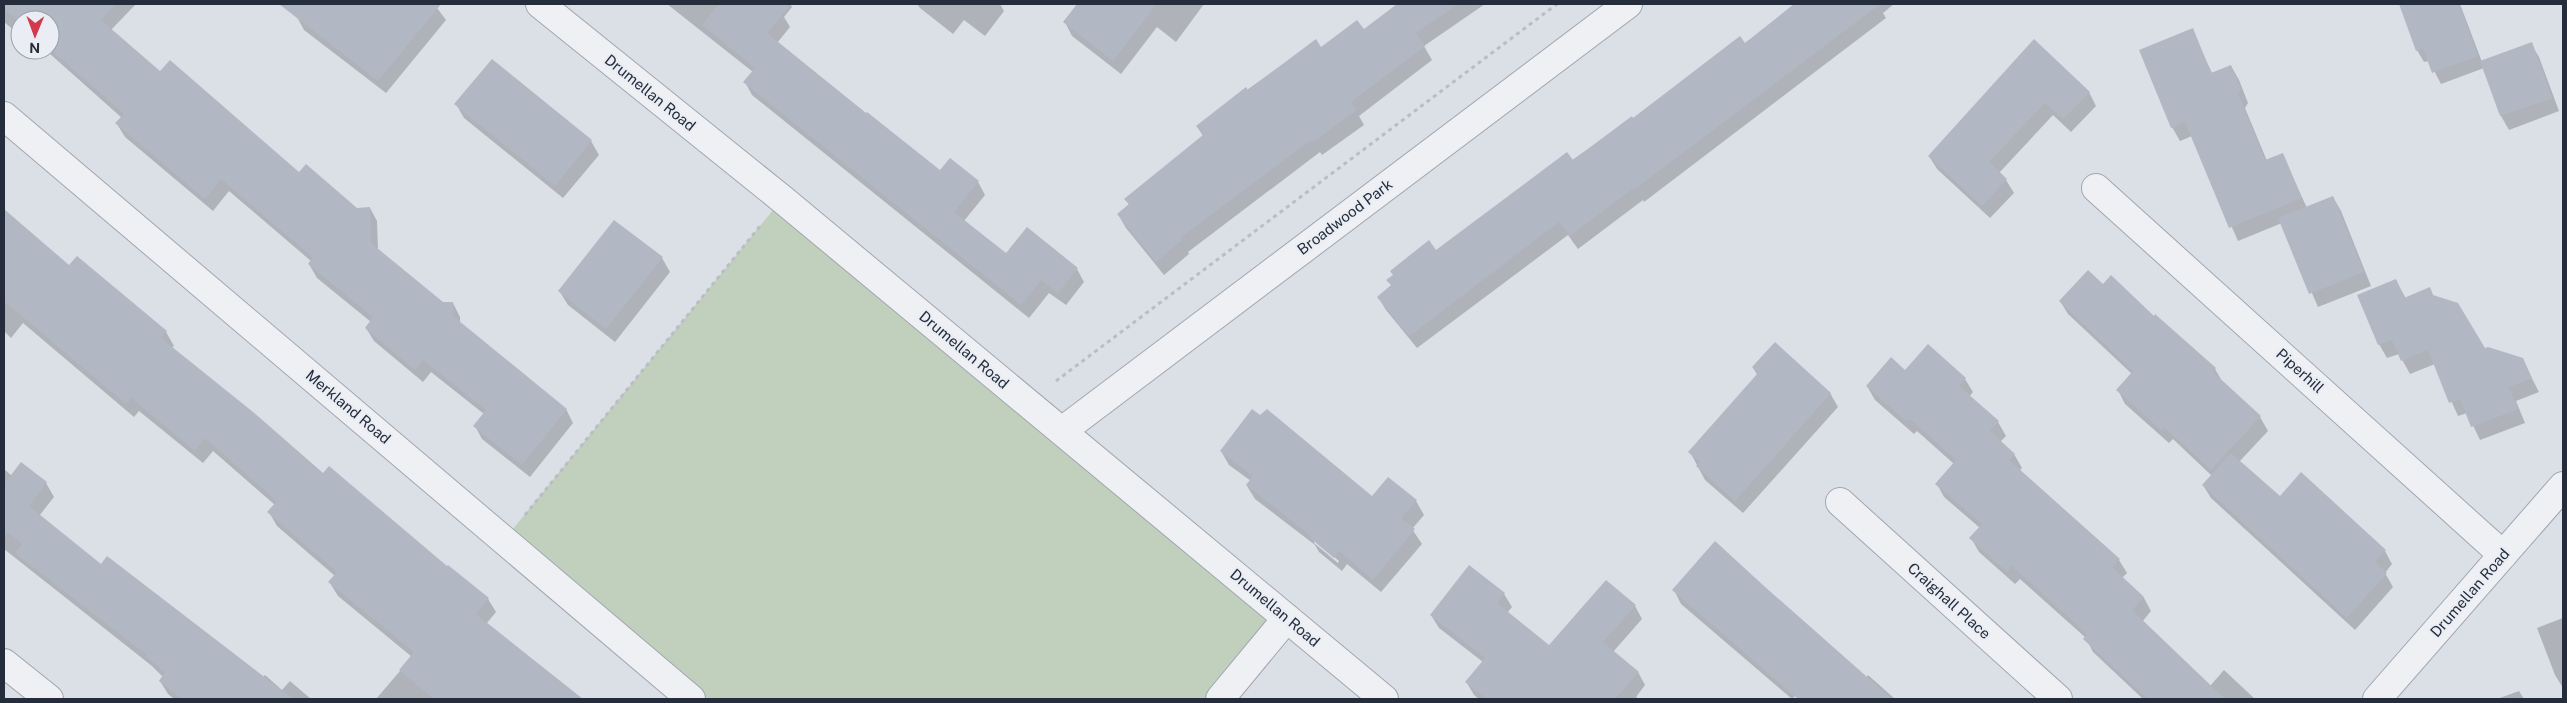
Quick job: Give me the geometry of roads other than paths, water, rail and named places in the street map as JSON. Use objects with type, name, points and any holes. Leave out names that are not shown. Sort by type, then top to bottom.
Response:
[{"type":"street","name":"Drumellan Road","points":[[540,4],[782,199],[1384,699]]},
{"type":"street","name":"Broadwood Park","points":[[1062,431],[1628,4]]},
{"type":"street","name":"Merkland Road","points":[[4,116],[691,699]]},
{"type":"street","name":"Piperhill","points":[[2096,188],[2504,555]]},
{"type":"street","name":"Drumellan Road","points":[[2377,699],[2563,486]]},
{"type":"street","name":"Craighall Place","points":[[1840,502],[2058,699]]},
{"type":"street","points":[[1220,699],[1287,618]]},
{"type":"street","points":[[4,663],[49,699]]}]
